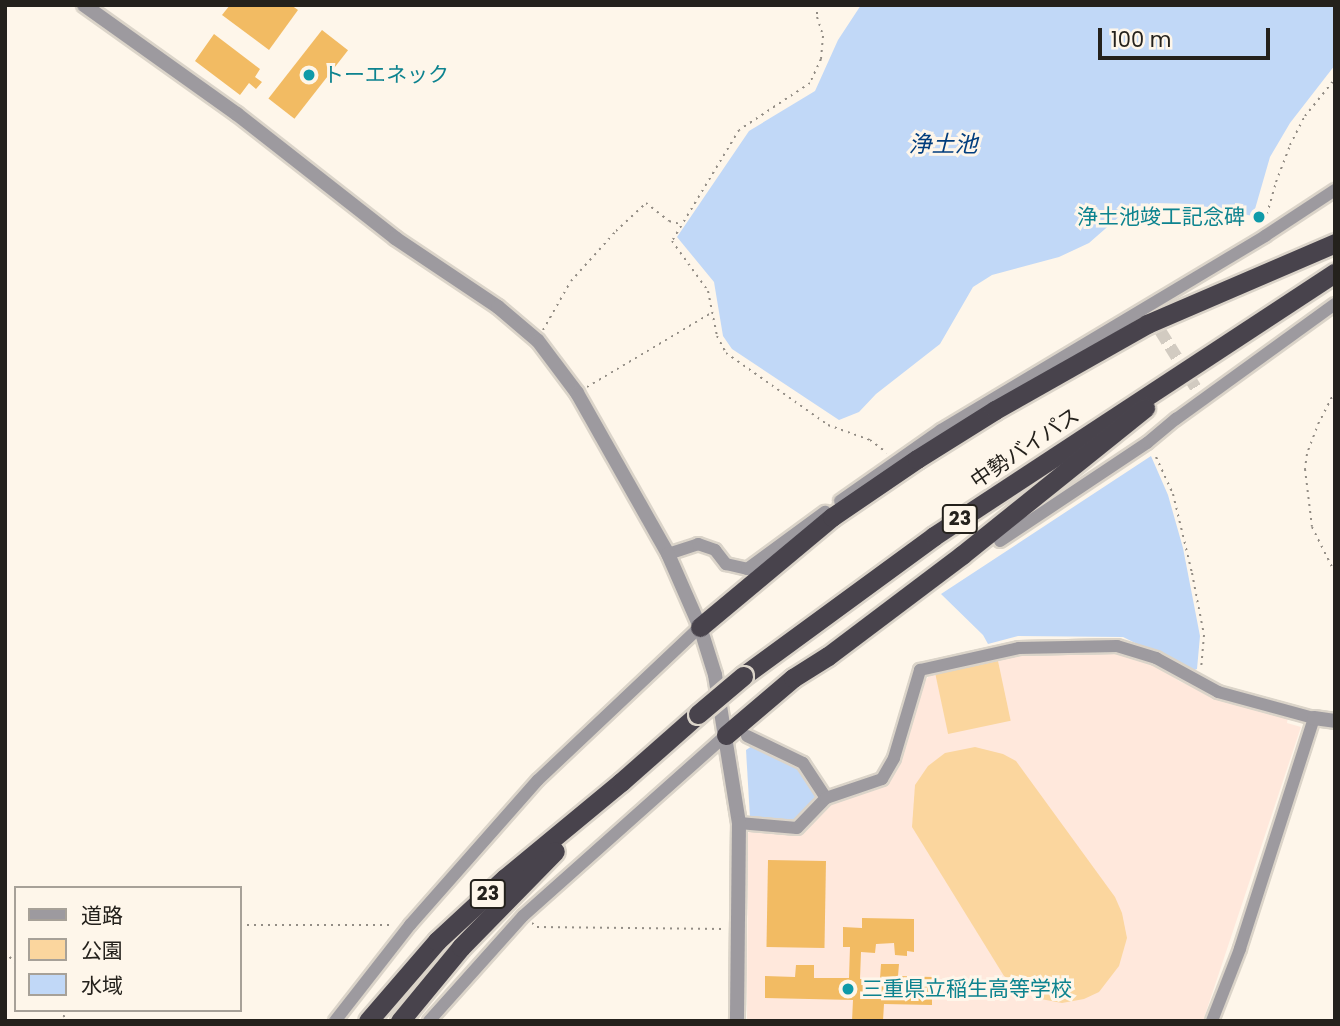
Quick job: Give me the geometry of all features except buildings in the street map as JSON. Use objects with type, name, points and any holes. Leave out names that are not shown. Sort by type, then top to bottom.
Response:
[{"type":"highway","points":[[700,627],[832,517],[995,410],[1147,324],[1335,243]]},
{"type":"highway","name":"中勢バイパス","points":[[368,1021],[437,941],[505,878],[743,676],[934,536],[1335,273]]},
{"type":"highway","points":[[726,736],[793,678],[828,656],[1112,438],[1185,373]]},
{"type":"highway","name":"中勢バイパス","points":[[400,1021],[470,938],[621,782]]},
{"type":"street","points":[[85,5],[237,114],[337,195],[498,307],[538,341],[577,393],[668,554],[700,627],[715,675],[739,822],[737,1021]]},
{"type":"street","points":[[668,554],[698,544],[715,550],[726,564],[741,571],[755,566],[896,460],[1265,236],[1335,190]]},
{"type":"street","points":[[1000,541],[1147,443],[1201,395],[1335,304]]},
{"type":"street","points":[[335,1021],[410,925],[538,780],[700,627]]},
{"type":"street","points":[[739,822],[797,828],[826,798],[882,779],[888,772],[920,670],[1031,646],[1117,646],[1156,657],[1199,684],[1218,692],[1314,718],[1335,721]]},
{"type":"street","points":[[1212,1021],[1240,949],[1314,718]]},
{"type":"street","points":[[429,1021],[523,916],[726,736]]},
{"type":"street","points":[[747,736],[803,763],[826,798]]},
{"type":"path","points":[[817,5],[817,18],[823,36],[821,59],[810,83],[739,130],[672,241],[708,291],[720,346],[726,353],[828,425],[870,440],[896,460]]},
{"type":"path","points":[[1265,236],[1265,223],[1276,181],[1290,145],[1306,116],[1335,79]]},
{"type":"path","points":[[538,341],[571,281],[616,231],[646,203],[669,221],[681,224]]},
{"type":"path","points":[[577,393],[712,312]]},
{"type":"path","points":[[1335,391],[1319,422],[1305,469],[1312,527],[1335,573]]},
{"type":"path","points":[[1156,457],[1172,494],[1204,635],[1199,684]]},
{"type":"path","points":[[523,916],[537,927],[738,930]]},
{"type":"path","points":[[242,925],[410,925]]},
{"type":"shaded area","points":[[1120,652],[1154,663],[1179,681],[1213,696],[1288,716],[1287,723],[1301,727],[1203,1021],[747,1021],[748,833],[752,831],[789,835],[800,832],[810,826],[825,805],[886,782],[897,765],[922,684],[932,673],[1030,653]]},
{"type":"green space","points":[[998,661],[1011,721],[948,734],[935,674]]},
{"type":"green space","points":[[975,747],[1003,754],[1016,761],[1115,897],[1122,913],[1127,938],[1119,966],[1099,992],[1084,999],[1062,1003],[1041,999],[1004,976],[912,827],[915,785],[928,766],[945,753]]},
{"type":"water","name":"浄土池","points":[[861,5],[1335,5],[1335,65],[1290,123],[1270,157],[1253,216],[1192,204],[1155,203],[1129,208],[1089,243],[1059,257],[992,275],[973,287],[940,344],[876,394],[859,412],[839,420],[732,349],[723,336],[714,282],[677,237],[749,131],[815,91],[838,40]]},
{"type":"water","points":[[1151,456],[1168,495],[1183,548],[1200,636],[1197,669],[1192,671],[1123,637],[1018,636],[988,644],[983,635],[941,594]]},
{"type":"water","points":[[752,746],[803,771],[817,795],[797,819],[789,823],[750,818],[746,750]]},
{"type":"tunnel","points":[[1151,316],[1197,390]]},
{"type":"place","name":"トーエネック","points":[[309,75]]},
{"type":"place","name":"浄土池竣工記念碑","points":[[1259,217]]},
{"type":"place","name":"三重県立稲生高等学校","points":[[848,989]]}]
